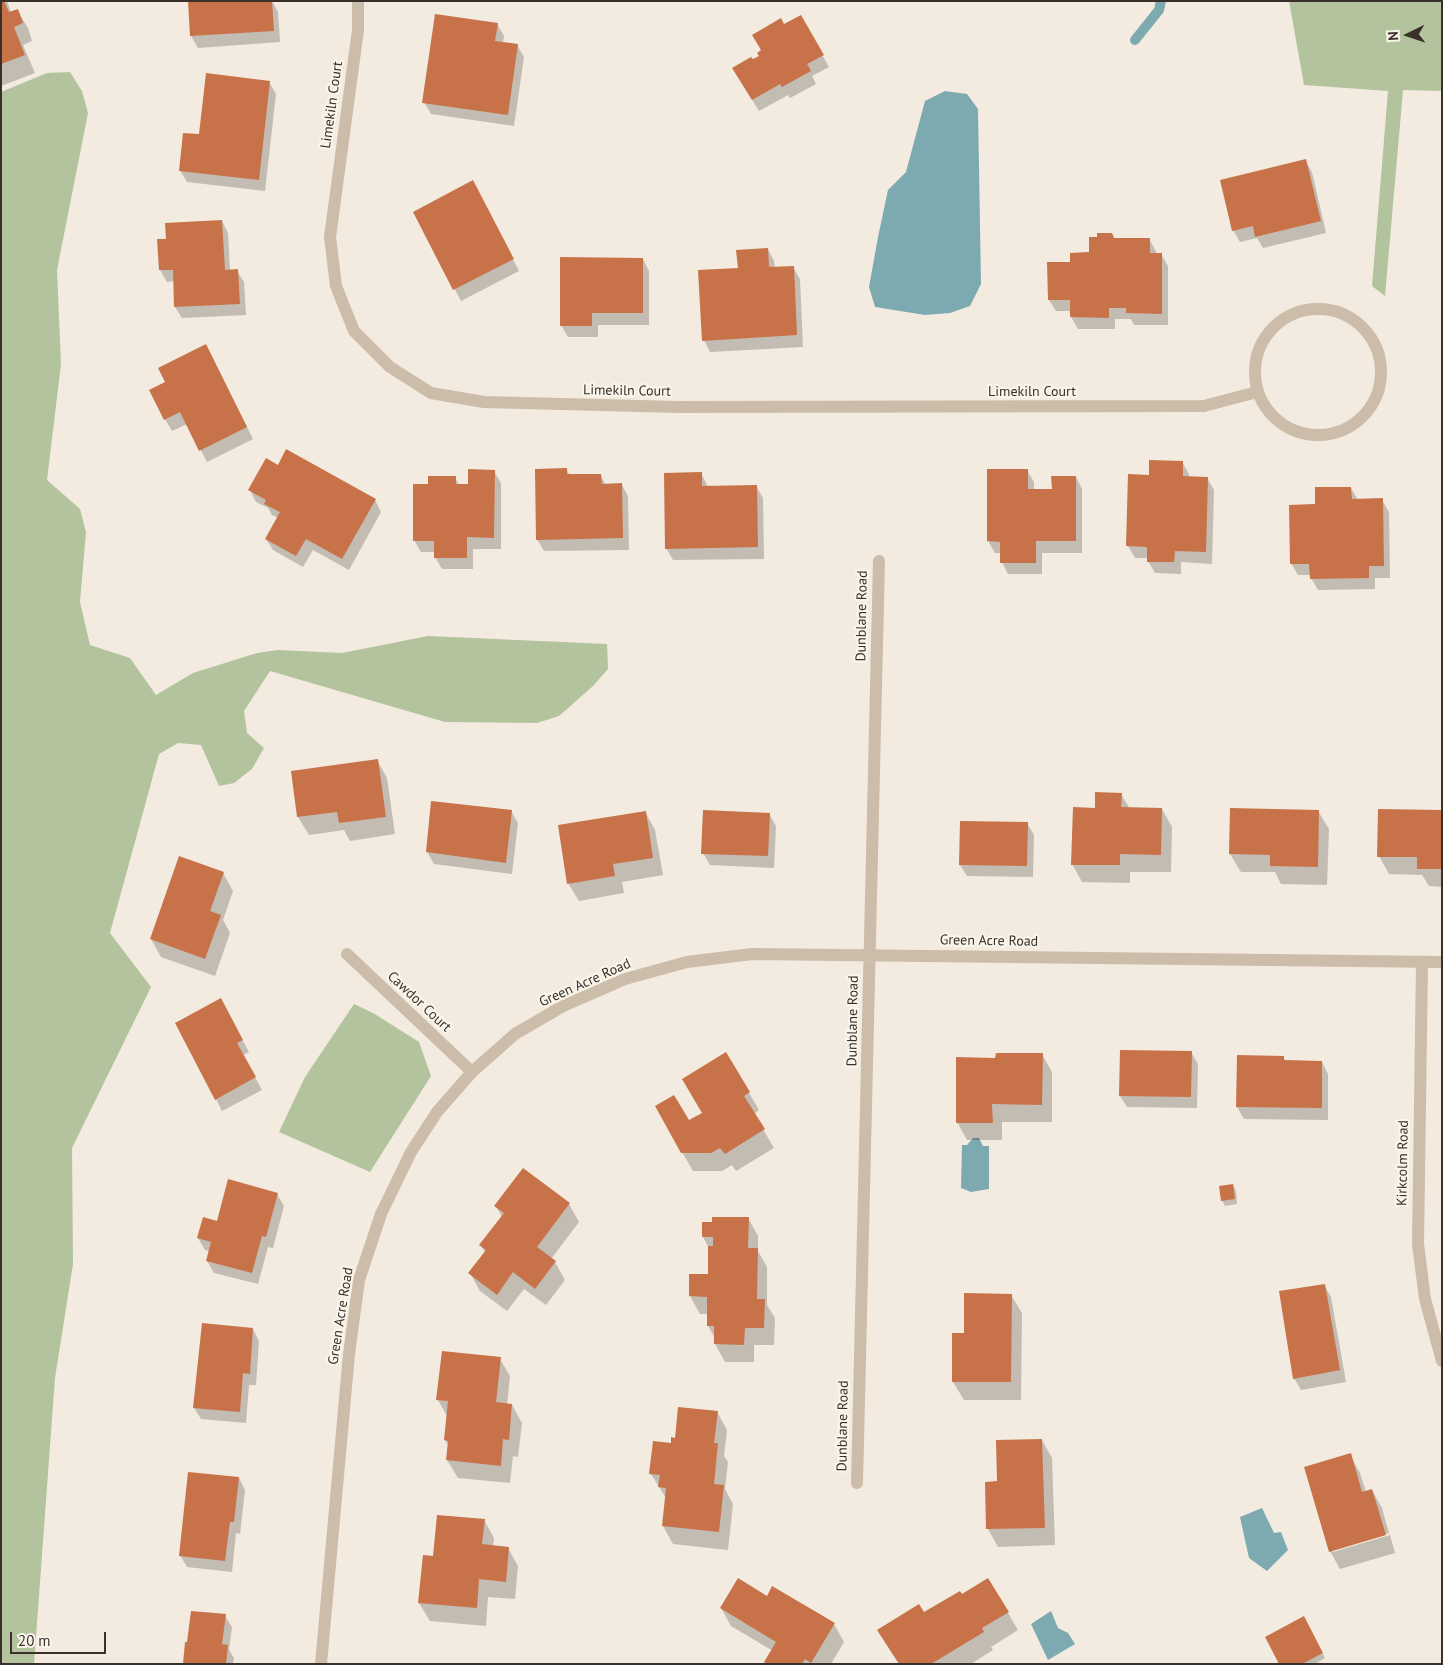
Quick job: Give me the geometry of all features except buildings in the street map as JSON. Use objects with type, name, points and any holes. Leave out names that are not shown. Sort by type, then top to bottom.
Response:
[{"type":"street","name":"Limekiln Court","points":[[358,1],[358,30],[330,237],[336,286],[354,331],[390,367],[430,393],[484,402],[678,407],[1204,406],[1257,392]]},
{"type":"street","points":[[1318,308],[1338,312],[1356,320],[1370,335],[1379,355],[1382,377],[1376,398],[1364,416],[1346,429],[1326,436],[1304,435],[1284,426],[1267,412],[1257,392],[1254,372],[1257,352],[1266,334],[1281,320],[1298,311],[1318,308]]},
{"type":"street","name":"Dunblane Road","points":[[857,1483],[879,561]]},
{"type":"street","name":"Cawdor Court","points":[[347,954],[472,1072]]},
{"type":"street","name":"Green Acre Road","points":[[320,1664],[348,1354],[359,1280],[381,1214],[411,1152],[437,1112],[472,1072],[515,1034],[563,1006],[625,979],[687,962],[752,954],[1442,962]]},
{"type":"street","name":"Kirkcolm Road","points":[[1422,963],[1418,1244],[1425,1299],[1442,1361]]},
{"type":"green space","points":[[1289,1],[1442,1],[1442,91],[1403,90],[1385,296],[1372,286],[1388,91],[1304,85]]},
{"type":"green space","points":[[70,72],[82,91],[88,113],[57,270],[61,364],[47,480],[80,509],[86,532],[80,602],[90,645],[130,658],[156,695],[193,673],[257,653],[278,650],[342,653],[428,636],[607,644],[608,669],[593,686],[559,716],[537,723],[445,722],[270,671],[244,711],[247,733],[264,748],[252,769],[234,783],[219,786],[201,745],[178,743],[159,754],[110,933],[151,987],[72,1148],[73,1264],[55,1378],[34,1664],[1,1664],[1,92],[47,73]]},
{"type":"green space","points":[[354,1004],[373,1013],[419,1042],[431,1076],[370,1172],[279,1132],[305,1077]]},
{"type":"water","points":[[945,91],[967,94],[978,109],[981,284],[970,306],[950,313],[925,315],[875,307],[869,287],[888,190],[906,172],[925,101]]},
{"type":"water","points":[[973,1138],[979,1138],[983,1146],[989,1146],[989,1189],[971,1192],[961,1188],[962,1145],[967,1145]]},
{"type":"water","points":[[1262,1508],[1274,1533],[1281,1532],[1288,1550],[1267,1571],[1249,1558],[1240,1517]]},
{"type":"water","points":[[1051,1611],[1058,1628],[1068,1633],[1075,1644],[1048,1660],[1031,1624]]},
{"type":"waterway","points":[[1135,40],[1159,10],[1161,1]]}]
